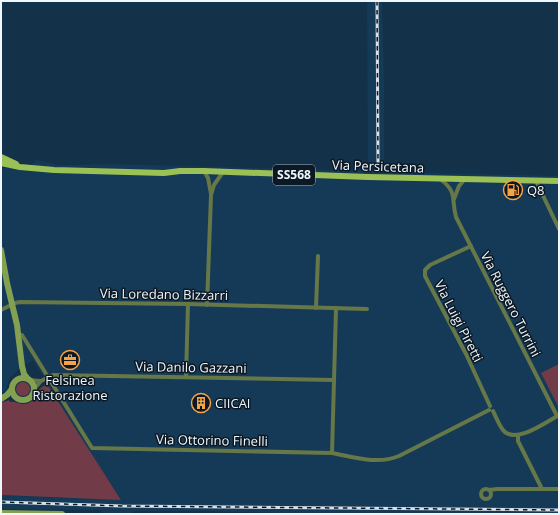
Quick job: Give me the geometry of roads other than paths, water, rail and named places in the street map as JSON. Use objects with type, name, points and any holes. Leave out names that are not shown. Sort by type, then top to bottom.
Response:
[{"type":"main road","name":"Via Persicetana","points":[[1,157],[29,168]]},
{"type":"main road","name":"Via Persicetana","points":[[1,163],[16,167],[54,170],[164,173],[180,171],[559,181]]},
{"type":"street","points":[[204,172],[208,178],[211,195],[207,305]]},
{"type":"street","points":[[211,195],[214,185],[223,172]]},
{"type":"street","name":"Via Ruggero Turrini","points":[[440,179],[449,186],[454,199],[456,217],[558,416]]},
{"type":"street","points":[[454,199],[459,186],[465,179]]},
{"type":"street","points":[[536,181],[559,229]]},
{"type":"street","name":"Via Luigi Piretti","points":[[471,246],[430,265],[425,270],[425,276],[466,354],[489,408],[496,416],[503,430],[510,435],[518,436]]},
{"type":"street","points":[[1,250],[7,284]]},
{"type":"street","points":[[316,308],[318,256]]},
{"type":"street","points":[[1,264],[19,337],[24,374],[29,379],[34,389]]},
{"type":"street","name":"Via Loredano Bizzarri","points":[[1,310],[20,302],[188,304],[367,309]]},
{"type":"street","points":[[186,377],[188,304]]},
{"type":"street","points":[[332,453],[336,308]]},
{"type":"street","points":[[3,398],[11,397],[28,399],[33,395],[34,389],[41,381],[49,376],[22,335]]},
{"type":"street","points":[[18,399],[13,395],[12,385],[20,374],[22,366]]},
{"type":"street","name":"Via Ottorino Finelli","points":[[49,376],[92,448],[332,453],[361,460],[385,460],[393,459],[489,408]]},
{"type":"street","name":"Via Danilo Gazzani","points":[[49,376],[334,380]]},
{"type":"street","points":[[16,380],[22,378],[41,381]]},
{"type":"street","points":[[3,398],[12,389]]},
{"type":"street","points":[[489,408],[491,413],[496,416]]},
{"type":"street","points":[[542,489],[518,441],[518,436],[558,416]]},
{"type":"street","points":[[489,490],[559,489]]},
{"type":"street","points":[[1,513],[62,514]]},
{"type":"railway","points":[[377,1],[378,163]]},
{"type":"railway","points":[[1,502],[122,506],[559,510]]},
{"type":"place","name":"Q8","points":[[513,190]]},
{"type":"place","name":"Felsinea Ristorazione","points":[[70,360]]},
{"type":"place","name":"CIICAI","points":[[201,403]]}]
